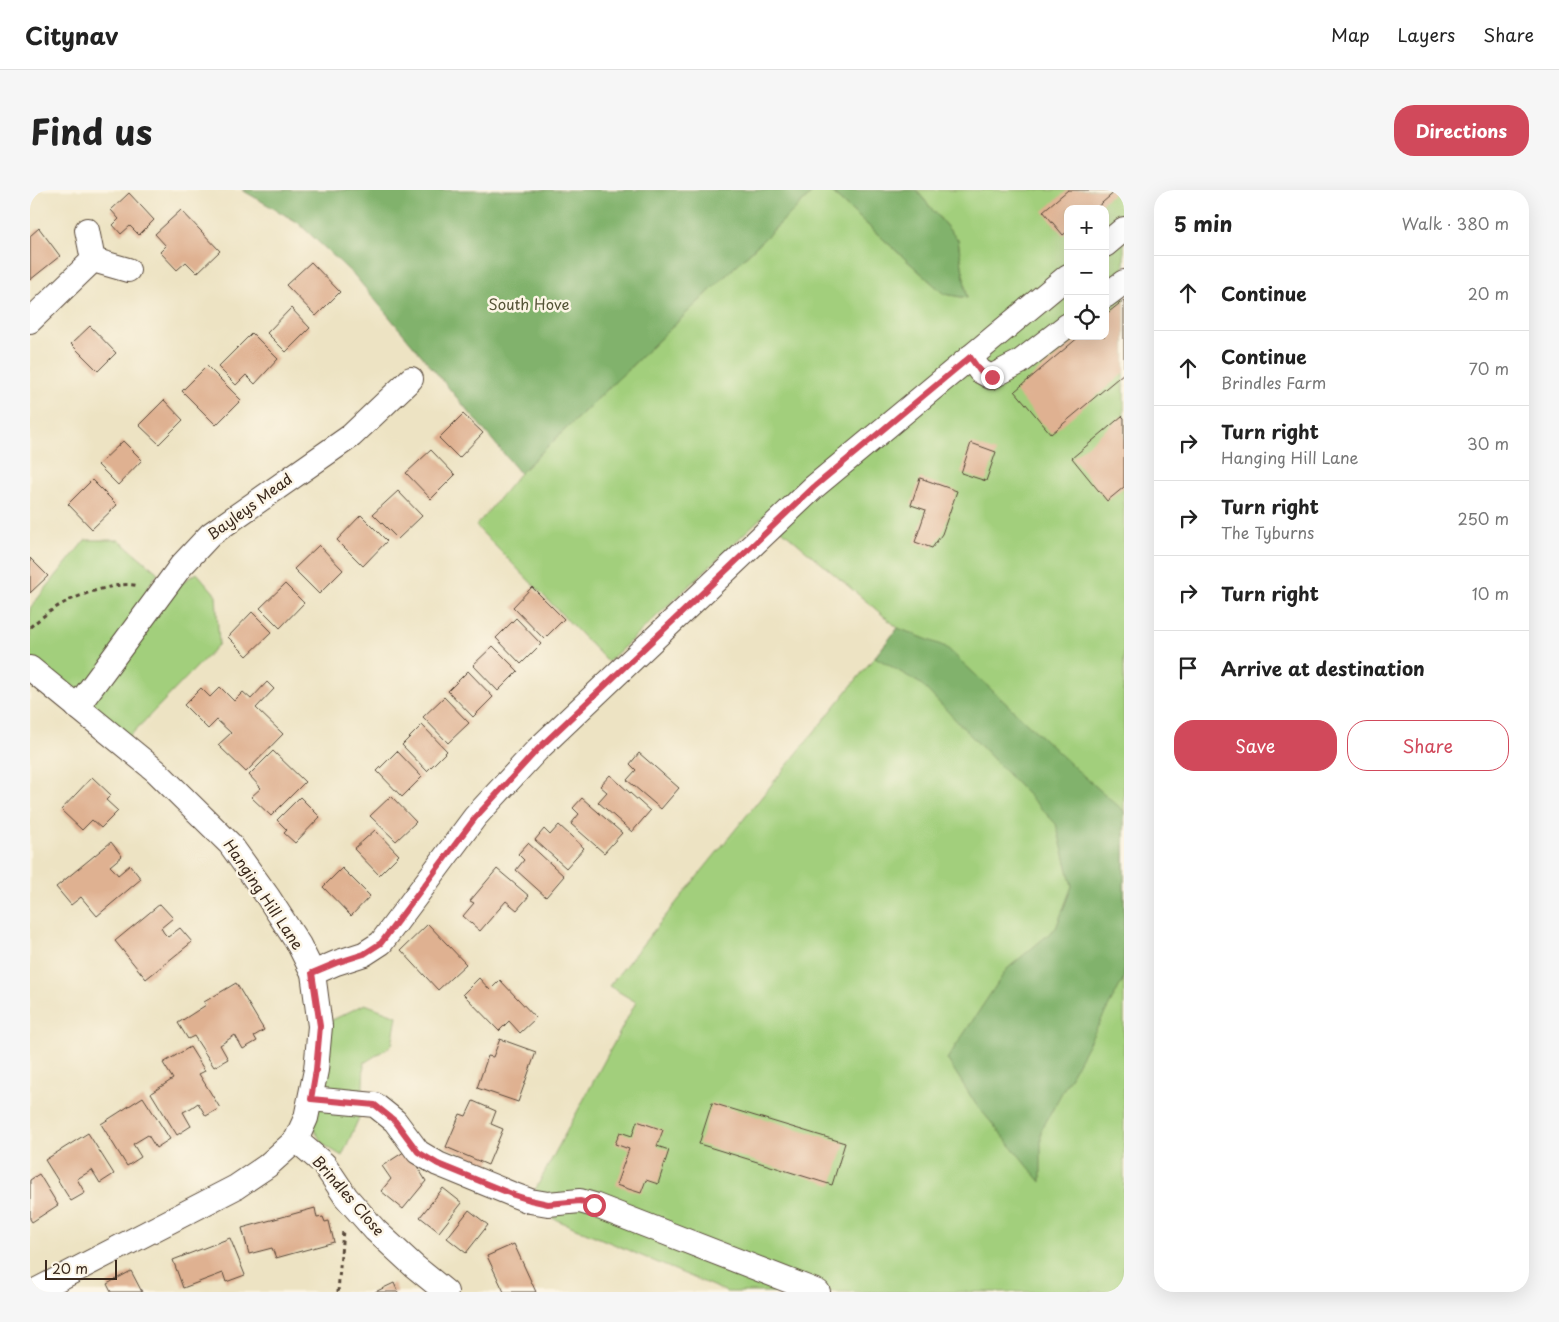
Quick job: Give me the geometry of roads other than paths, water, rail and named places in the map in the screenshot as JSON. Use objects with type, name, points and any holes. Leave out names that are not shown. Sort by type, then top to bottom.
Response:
[{"type":"street","points":[[86,230],[93,260]]},
{"type":"street","points":[[1109,242],[1124,230]]},
{"type":"street","points":[[93,260],[128,270]]},
{"type":"street","points":[[30,321],[93,260]]},
{"type":"street","points":[[312,973],[364,954],[381,943],[475,818],[537,750],[814,487],[1064,279]]},
{"type":"street","points":[[1106,295],[1124,282]]},
{"type":"street","points":[[970,357],[980,371],[992,377],[1020,362],[1064,328]]},
{"type":"street","name":"Bayleys Mead","points":[[77,707],[181,566],[210,534],[351,436],[411,378]]},
{"type":"street","name":"Hanging Hill Lane","points":[[30,668],[156,771],[230,844],[299,944],[312,973],[320,1026],[311,1099],[306,1118],[296,1140],[267,1166],[236,1187],[60,1286],[34,1292]]},
{"type":"street","points":[[311,1099],[375,1105],[395,1121],[418,1152],[438,1164],[530,1200],[548,1204],[580,1201],[594,1205],[818,1292]]},
{"type":"street","name":"Brindles Close","points":[[296,1140],[324,1164],[346,1197],[375,1230],[446,1292]]},
{"type":"park label","name":"South Hove","points":[[529,305]]}]
